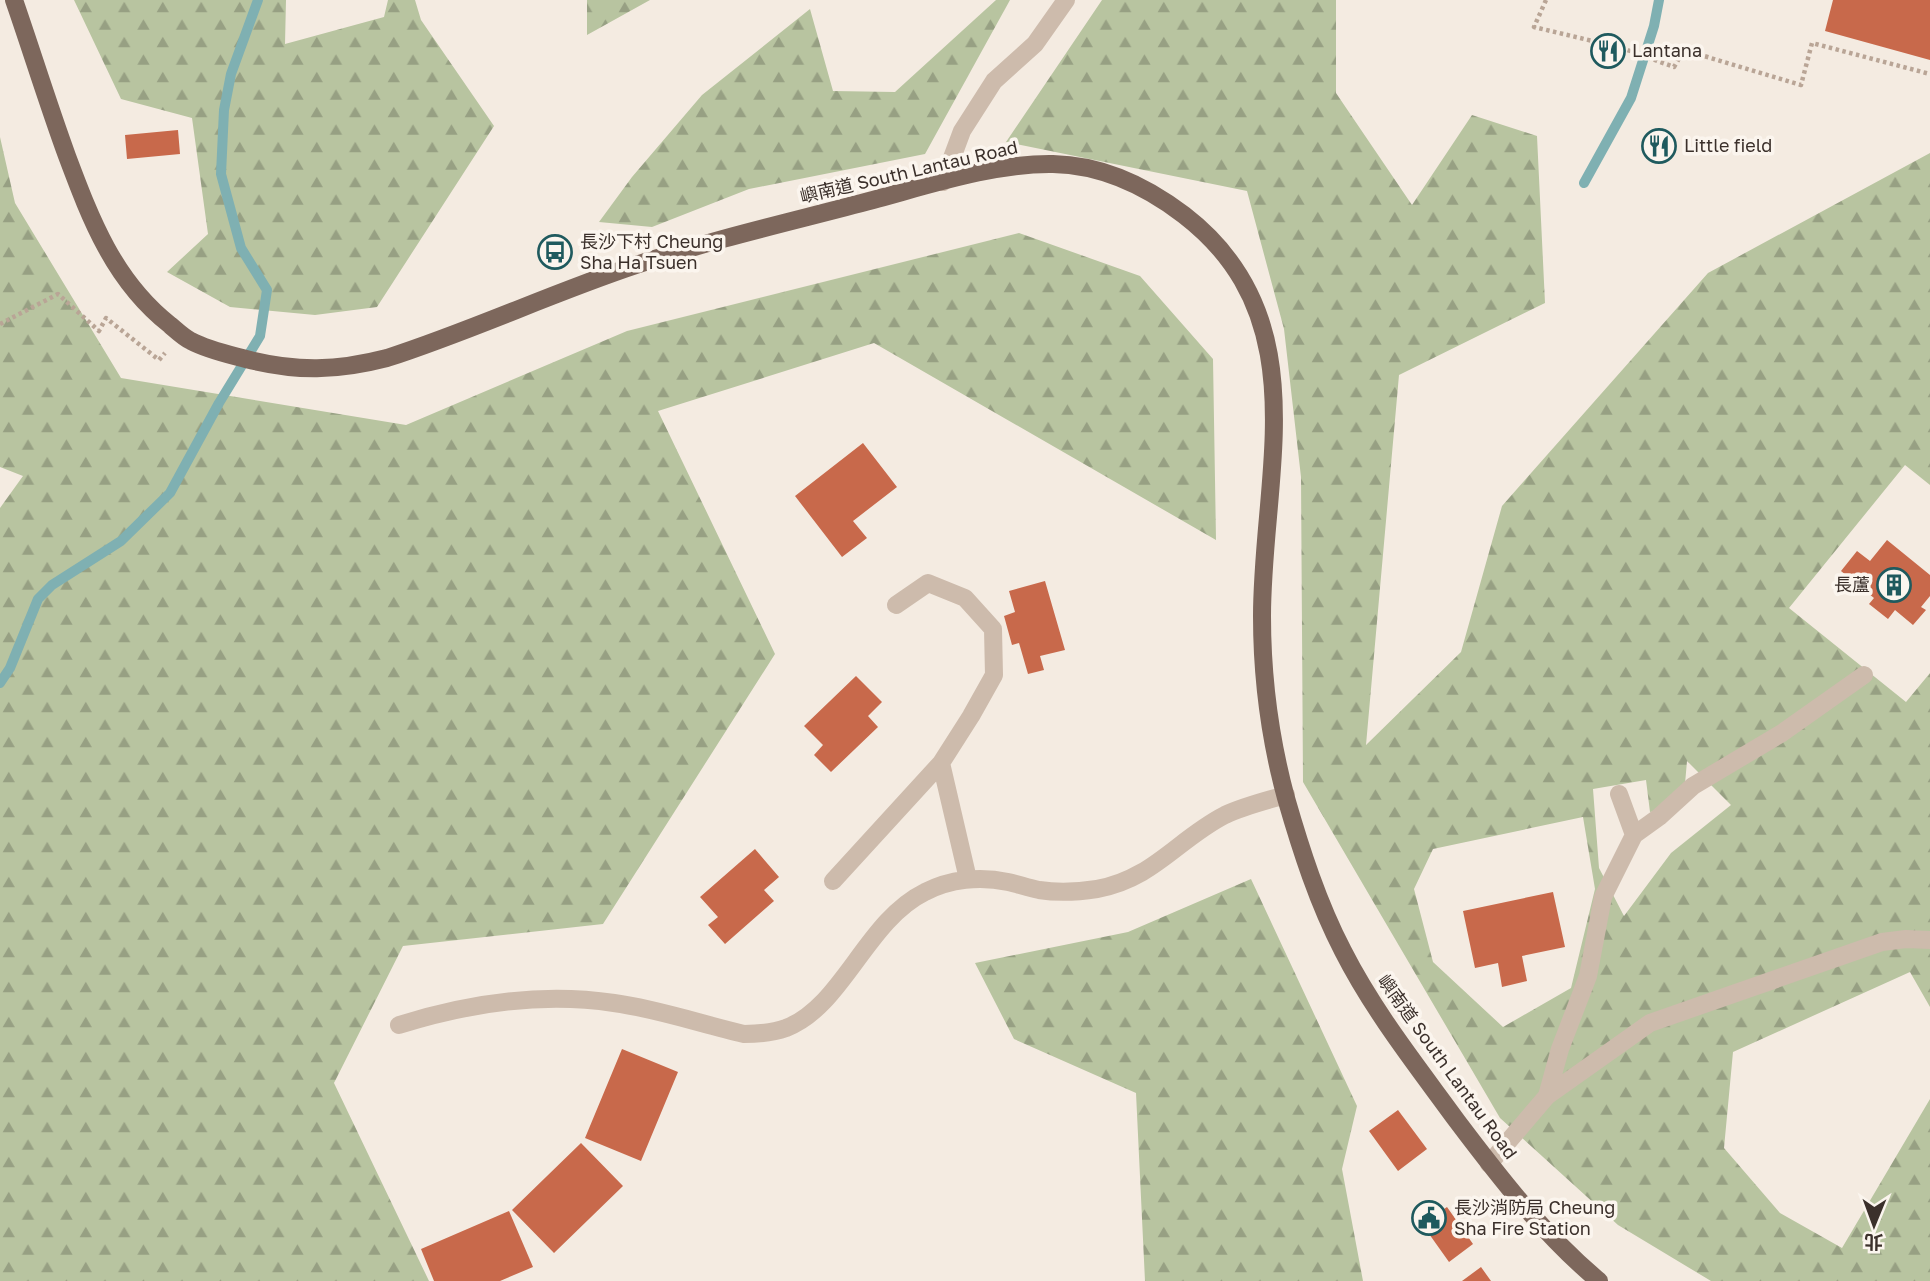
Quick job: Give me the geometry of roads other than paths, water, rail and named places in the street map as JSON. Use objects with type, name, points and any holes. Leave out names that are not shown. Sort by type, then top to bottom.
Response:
[{"type":"main road","name":"嶼南道 South Lantau Road","points":[[14,0],[91,221],[121,274],[151,310],[189,340],[216,351],[261,363],[295,369],[353,367],[387,358],[671,253],[943,182],[1012,168],[1055,164],[1102,172],[1130,181],[1153,193],[1195,223],[1226,258],[1247,292],[1268,343],[1275,428],[1265,543],[1263,654],[1275,749],[1305,860],[1343,951],[1392,1031],[1489,1164],[1551,1235],[1599,1281]]},
{"type":"street","points":[[943,182],[962,131],[993,81],[1035,44],[1066,0]]},
{"type":"street","points":[[833,881],[941,763],[994,676],[993,629],[965,598],[928,583],[896,605]]},
{"type":"street","points":[[1547,1096],[1560,1049],[1588,976],[1603,897],[1634,835],[1659,817],[1693,786],[1782,733],[1864,675]]},
{"type":"street","points":[[941,763],[968,879]]},
{"type":"street","points":[[1619,794],[1634,835]]},
{"type":"street","points":[[399,1025],[484,1003],[528,998],[572,998],[638,1007],[744,1034],[765,1034],[786,1028],[821,1005],[888,920],[905,904],[924,892],[945,883],[989,878],[1038,890],[1069,892],[1099,888],[1128,880],[1155,866],[1224,816],[1249,805],[1286,795]]},
{"type":"street","points":[[1489,1164],[1547,1096],[1650,1023],[1882,942],[1930,940]]},
{"type":"waterway","points":[[0,683],[10,668],[38,599],[52,585],[121,541],[170,493],[219,403],[260,336],[267,290],[241,248],[221,174],[224,110],[231,74],[258,0]]},
{"type":"waterway","points":[[1584,183],[1631,98],[1654,26],[1659,0]]},
{"type":"place","name":"Lantana","points":[[1608,51]]},
{"type":"place","name":"Little field","points":[[1659,146]]},
{"type":"place","name":"長沙下村 Cheung Sha Ha Tsuen","points":[[555,252]]},
{"type":"place","name":"長蘆","points":[[1894,585]]},
{"type":"place","name":"長沙消防局 Cheung Sha Fire Station","points":[[1429,1218]]}]
